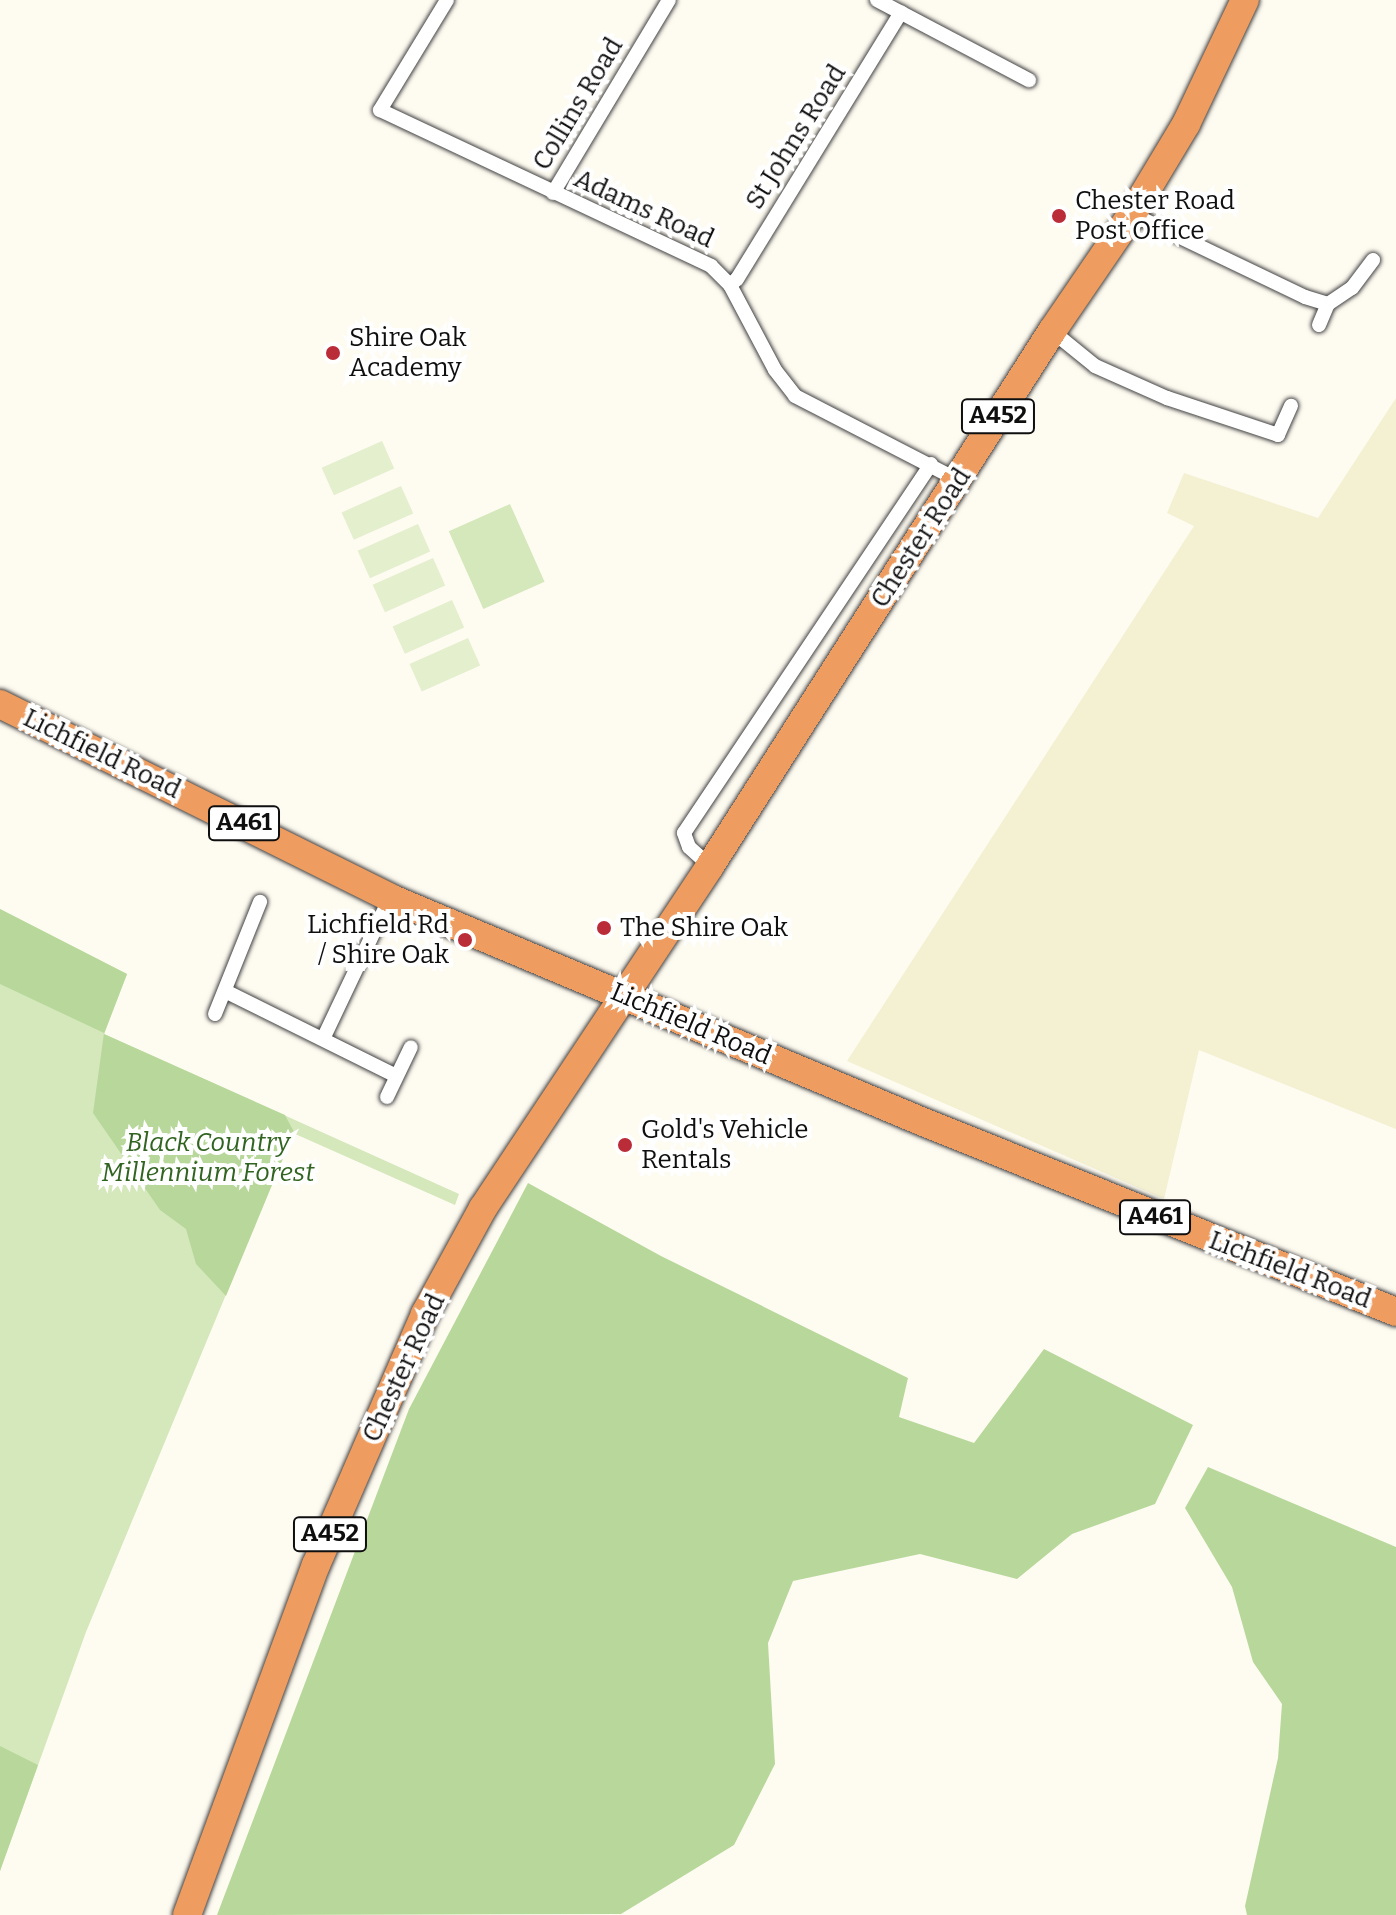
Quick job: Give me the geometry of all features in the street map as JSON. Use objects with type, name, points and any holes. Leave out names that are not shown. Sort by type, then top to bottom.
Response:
[{"type":"highway","name":"Chester Road","points":[[187,1915],[316,1565],[425,1314],[507,1168],[710,866],[1052,331],[1132,214],[1186,124],[1245,0]]},
{"type":"highway","name":"Lichfield Road","points":[[0,704],[390,898],[960,1137],[1396,1312]]},
{"type":"street","name":"Adams Road","points":[[447,0],[380,110],[711,266],[730,285],[775,370],[795,396],[958,480]]},
{"type":"street","name":"Collins Road","points":[[553,193],[669,0]]},
{"type":"street","points":[[877,0],[1029,80]]},
{"type":"street","name":"St Johns Road","points":[[730,285],[737,279],[901,12]]},
{"type":"street","points":[[1132,214],[1305,297],[1328,304]]},
{"type":"street","points":[[1319,325],[1328,304],[1352,288],[1373,260]]},
{"type":"street","points":[[1052,331],[1095,366],[1167,398],[1278,435],[1291,406]]},
{"type":"street","name":"Chester Road","points":[[710,866],[689,847],[684,833],[931,464]]},
{"type":"street","points":[[323,1039],[390,898]]},
{"type":"street","points":[[215,1014],[260,902]]},
{"type":"street","points":[[225,991],[396,1076]]},
{"type":"street","points":[[387,1097],[411,1047]]},
{"type":"shaded area","points":[[1396,398],[1396,1129],[1199,1050],[1164,1199],[847,1061],[1194,526],[1167,513],[1184,473],[1318,518]]},
{"type":"green space","points":[[382,441],[394,468],[334,495],[322,468]]},
{"type":"green space","points":[[401,486],[413,513],[354,540],[342,512]]},
{"type":"green space","points":[[510,504],[545,582],[483,609],[449,531]]},
{"type":"green space","points":[[418,524],[430,551],[370,578],[358,551]]},
{"type":"green space","points":[[433,558],[445,585],[385,612],[373,585]]},
{"type":"green space","points":[[452,600],[464,627],[405,654],[393,626]]},
{"type":"green space","points":[[468,638],[480,665],[422,691],[410,664]]},
{"type":"green space","points":[[0,909],[127,974],[104,1034],[459,1194],[455,1205],[293,1133],[86,1632],[0,1871]]},
{"type":"green space","name":"Black Country Millennium Forest","points":[[0,909],[127,974],[104,1034],[285,1115],[294,1132],[226,1296],[196,1264],[186,1229],[160,1210],[93,1113],[104,1033],[0,984]]},
{"type":"green space","points":[[528,1183],[661,1256],[908,1378],[899,1417],[974,1443],[1044,1349],[1193,1425],[1155,1504],[1072,1534],[1017,1579],[920,1554],[793,1581],[768,1643],[775,1764],[734,1845],[621,1914],[217,1915],[409,1409]]},
{"type":"green space","points":[[1208,1467],[1396,1547],[1396,1915],[1247,1915],[1245,1906],[1278,1758],[1282,1704],[1253,1662],[1232,1587],[1185,1508]]},
{"type":"green space","points":[[0,1746],[38,1765],[0,1871]]},
{"type":"place","name":"Chester Road Post Office","points":[[1059,216]]},
{"type":"place","name":"Shire Oak Academy","points":[[333,353]]},
{"type":"place","name":"The Shire Oak","points":[[604,928]]},
{"type":"place","name":"Lichfield Rd / Shire Oak","points":[[465,940]]},
{"type":"place","name":"Gold's Vehicle Rentals","points":[[625,1145]]}]
